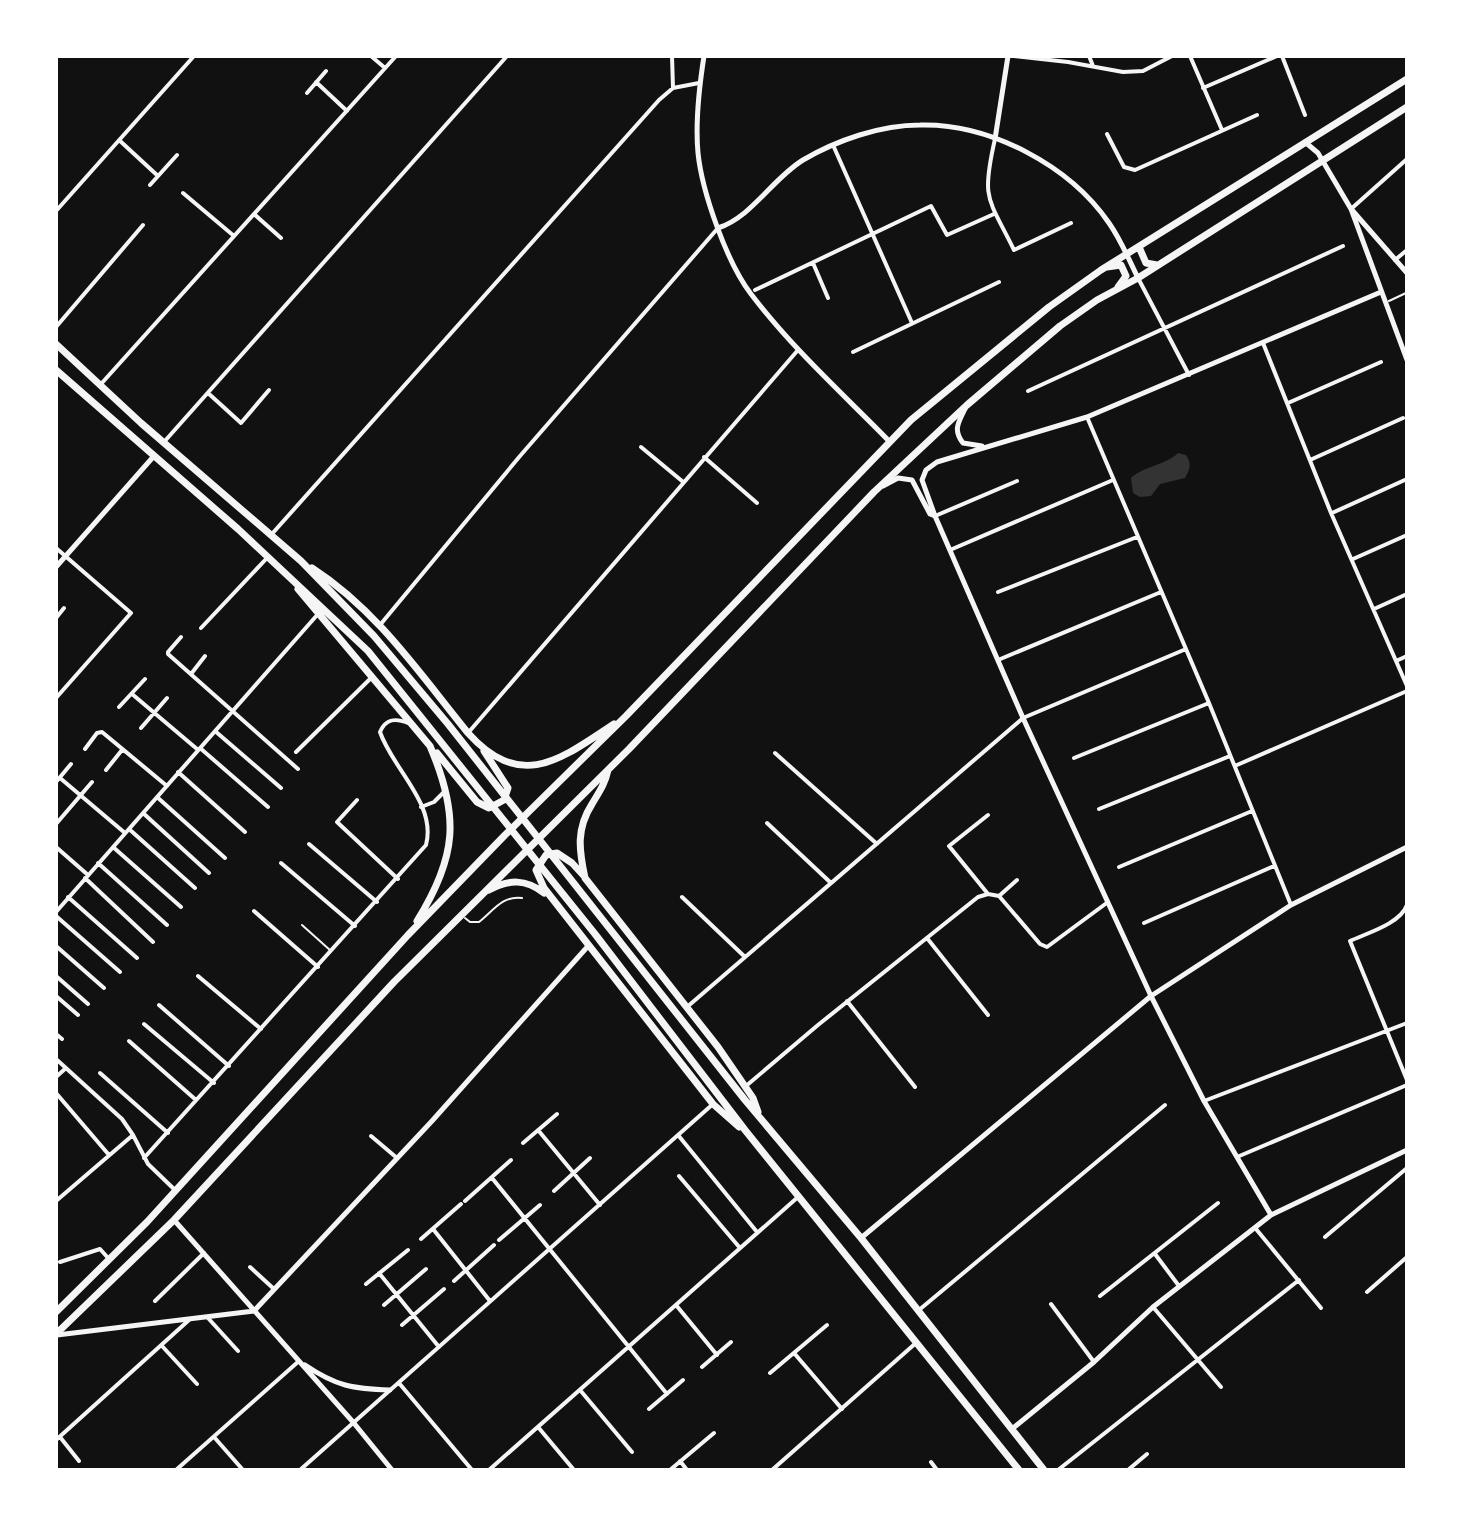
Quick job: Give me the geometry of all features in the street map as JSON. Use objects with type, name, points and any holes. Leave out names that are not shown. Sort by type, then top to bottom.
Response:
[{"type":"main road","points":[[56,1312],[246,1116],[408,935],[626,716],[889,441],[1049,307],[1101,270],[1407,79]]},
{"type":"main road","points":[[56,1334],[174,1220],[461,914],[608,769],[874,492],[967,405],[1060,326],[1407,107]]},
{"type":"main road","points":[[1139,247],[1146,263],[1157,265]]},
{"type":"main road","points":[[1101,270],[1121,265],[1126,276],[1117,288]]},
{"type":"main road","points":[[56,344],[301,561],[374,636],[448,724],[745,1100],[919,1310],[1044,1470]]},
{"type":"main road","points":[[56,370],[268,556],[368,651],[595,934],[798,1197],[1019,1470]]},
{"type":"main road","points":[[287,574],[477,802],[489,808],[504,800],[508,788],[503,777],[380,625],[336,584],[301,561]]},
{"type":"main road","points":[[480,746],[499,759],[520,766],[554,762],[626,716]]},
{"type":"main road","points":[[408,935],[438,886],[451,836],[446,791],[430,746]]},
{"type":"main road","points":[[585,878],[579,833],[590,806],[606,782],[608,769]]},
{"type":"main road","points":[[745,1130],[731,1123],[713,1104],[544,888],[536,870],[546,855],[557,853],[566,858],[585,878],[685,1009],[718,1047],[746,1086],[760,1118]]},
{"type":"main road","points":[[480,895],[498,885],[520,881],[535,887],[555,902]]},
{"type":"main road","points":[[246,1116],[249,1125],[259,1127]]},
{"type":"main road","points":[[231,1131],[240,1134],[245,1142]]},
{"type":"street","points":[[56,211],[194,56]]},
{"type":"street","points":[[371,56],[385,68]]},
{"type":"street","points":[[101,385],[396,56]]},
{"type":"street","points":[[164,442],[507,56]]},
{"type":"street","points":[[672,56],[673,88]]},
{"type":"street","points":[[704,56],[699,83],[699,155],[718,228],[750,293],[799,350],[889,441]]},
{"type":"street","points":[[1008,56],[987,177],[988,199],[1014,250],[1071,223]]},
{"type":"street","points":[[1014,56],[1123,72],[1143,71],[1172,56]]},
{"type":"street","points":[[1089,56],[1093,66]]},
{"type":"street","points":[[1190,56],[1222,130]]},
{"type":"street","points":[[1203,88],[1280,56],[1305,115]]},
{"type":"street","points":[[307,93],[326,71]]},
{"type":"street","points":[[316,82],[347,111]]},
{"type":"street","points":[[271,535],[659,100],[673,88],[699,83]]},
{"type":"street","points":[[1107,134],[1124,167],[1135,170],[1257,115]]},
{"type":"street","points":[[380,625],[520,456],[718,228],[732,224],[744,214],[777,178],[833,145],[918,124],[958,128],[995,139],[1037,159],[1088,198],[1109,223],[1189,375]]},
{"type":"street","points":[[119,140],[158,176]]},
{"type":"street","points":[[1305,142],[1321,160],[1351,209],[1407,273]]},
{"type":"street","points":[[833,145],[912,323]]},
{"type":"street","points":[[150,185],[177,155]]},
{"type":"street","points":[[1351,209],[1407,159]]},
{"type":"street","points":[[183,193],[234,236]]},
{"type":"street","points":[[755,290],[931,206],[947,235],[994,214]]},
{"type":"street","points":[[1351,209],[1407,360]]},
{"type":"street","points":[[254,214],[281,238]]},
{"type":"street","points":[[56,327],[143,225]]},
{"type":"street","points":[[1028,391],[1343,246]]},
{"type":"street","points":[[1395,260],[1407,250]]},
{"type":"street","points":[[813,263],[828,298]]},
{"type":"street","points":[[853,352],[999,282]]},
{"type":"street","points":[[1271,1215],[1204,1101],[1151,996],[1023,718],[922,480],[926,470],[937,462],[1087,417],[1381,292]]},
{"type":"street","points":[[1237,765],[1407,689],[1331,513],[1263,343]]},
{"type":"street","points":[[468,733],[799,350]]},
{"type":"street","points":[[1287,403],[1381,362]]},
{"type":"street","points":[[208,393],[241,423],[269,390]]},
{"type":"street","points":[[967,405],[956,434],[963,443],[987,446]]},
{"type":"street","points":[[1087,417],[1291,905]]},
{"type":"street","points":[[1309,460],[1403,418]]},
{"type":"street","points":[[641,447],[683,482]]},
{"type":"street","points":[[56,567],[154,456]]},
{"type":"street","points":[[704,457],[757,503]]},
{"type":"street","points":[[874,492],[898,478],[912,480],[930,514],[935,516],[1017,481]]},
{"type":"street","points":[[1331,513],[1407,479]]},
{"type":"street","points":[[950,550],[1113,480]]},
{"type":"street","points":[[1353,559],[1407,535]]},
{"type":"street","points":[[998,592],[1137,537]]},
{"type":"street","points":[[56,548],[131,613],[57,697]]},
{"type":"street","points":[[201,628],[268,556]]},
{"type":"street","points":[[998,660],[1161,592]]},
{"type":"street","points":[[1374,609],[1407,594]]},
{"type":"street","points":[[56,618],[64,608]]},
{"type":"street","points":[[120,972],[56,914],[318,614]]},
{"type":"street","points":[[181,637],[168,654],[298,769]]},
{"type":"street","points":[[685,1009],[1023,718],[1186,649]]},
{"type":"street","points":[[191,674],[205,656]]},
{"type":"street","points":[[1396,661],[1407,656]]},
{"type":"street","points":[[296,752],[373,676]]},
{"type":"street","points":[[119,707],[145,679]]},
{"type":"street","points":[[132,694],[268,807]]},
{"type":"street","points":[[141,728],[167,698]]},
{"type":"street","points":[[1074,758],[1209,703]]},
{"type":"street","points":[[144,1158],[426,845],[428,828],[421,807],[380,732],[382,726],[393,719],[414,725]]},
{"type":"street","points":[[215,731],[281,788]]},
{"type":"street","points":[[85,749],[99,732],[167,786]]},
{"type":"street","points":[[106,770],[123,749]]},
{"type":"street","points":[[775,753],[877,844]]},
{"type":"street","points":[[1099,809],[1230,756]]},
{"type":"street","points":[[71,764],[58,780],[127,831],[195,888]]},
{"type":"street","points":[[178,772],[245,832]]},
{"type":"street","points":[[56,824],[92,782]]},
{"type":"street","points":[[421,807],[434,802],[446,791]]},
{"type":"street","points":[[157,797],[225,858]]},
{"type":"street","points":[[357,800],[337,822],[398,879]]},
{"type":"street","points":[[1119,867],[1252,811]]},
{"type":"street","points":[[143,813],[209,873]]},
{"type":"street","points":[[988,815],[949,846],[988,894]]},
{"type":"street","points":[[767,823],[831,883]]},
{"type":"street","points":[[309,844],[377,902]]},
{"type":"street","points":[[56,847],[153,942]]},
{"type":"street","points":[[113,847],[181,907]]},
{"type":"street","points":[[861,1238],[1151,996],[1291,905],[1407,847]]},
{"type":"street","points":[[98,863],[167,925]]},
{"type":"street","points":[[281,863],[355,926]]},
{"type":"street","points":[[1144,923],[1274,866]]},
{"type":"street","points":[[999,896],[1017,880]]},
{"type":"street","points":[[746,1086],[978,897],[988,894],[999,896],[1040,944],[1047,947],[1108,902]]},
{"type":"street","points":[[68,897],[137,958]]},
{"type":"street","points":[[682,897],[745,957]]},
{"type":"street","points":[[1237,1157],[1407,1083],[1350,941],[1397,918],[1407,905]]},
{"type":"street","points":[[254,911],[318,967]]},
{"type":"street","points":[[927,938],[988,1015]]},
{"type":"street","points":[[56,1334],[254,1311],[589,945]]},
{"type":"street","points":[[56,946],[104,988]]},
{"type":"street","points":[[56,976],[88,1004]]},
{"type":"street","points":[[198,976],[262,1030]]},
{"type":"street","points":[[56,996],[78,1015]]},
{"type":"street","points":[[847,1001],[915,1087]]},
{"type":"street","points":[[159,1005],[229,1066]]},
{"type":"street","points":[[1204,1101],[1407,1023]]},
{"type":"street","points":[[144,1024],[214,1083]]},
{"type":"street","points":[[56,1034],[62,1039]]},
{"type":"street","points":[[129,1041],[197,1101]]},
{"type":"street","points":[[56,1059],[122,1119],[144,1158],[175,1190]]},
{"type":"street","points":[[56,1077],[66,1068]]},
{"type":"street","points":[[100,1073],[168,1133]]},
{"type":"street","points":[[56,1093],[109,1155]]},
{"type":"street","points":[[300,1470],[713,1104]]},
{"type":"street","points":[[919,1310],[1165,1105]]},
{"type":"street","points":[[523,1143],[557,1114]]},
{"type":"street","points":[[538,1130],[600,1205]]},
{"type":"street","points":[[56,1201],[133,1135]]},
{"type":"street","points":[[678,1135],[757,1233]]},
{"type":"street","points":[[371,1136],[397,1158]]},
{"type":"street","points":[[1012,1429],[1094,1362],[1153,1307],[1271,1215],[1407,1150]]},
{"type":"street","points":[[554,1191],[590,1158]]},
{"type":"street","points":[[421,1239],[511,1160]]},
{"type":"street","points":[[1325,1237],[1407,1168]]},
{"type":"street","points":[[679,1176],[740,1248]]},
{"type":"street","points":[[492,1178],[667,1394]]},
{"type":"street","points":[[489,1470],[798,1197]]},
{"type":"street","points":[[1100,1296],[1218,1203]]},
{"type":"street","points":[[499,1240],[540,1205]]},
{"type":"street","points":[[174,1220],[392,1470]]},
{"type":"street","points":[[433,1229],[490,1301]]},
{"type":"street","points":[[1256,1229],[1321,1308]]},
{"type":"street","points":[[454,1281],[494,1245]]},
{"type":"street","points":[[60,1262],[100,1249],[109,1259]]},
{"type":"street","points":[[366,1284],[408,1250]]},
{"type":"street","points":[[155,1301],[204,1253]]},
{"type":"street","points":[[1155,1254],[1179,1286]]},
{"type":"street","points":[[1367,1292],[1407,1257]]},
{"type":"street","points":[[250,1267],[274,1289]]},
{"type":"street","points":[[384,1305],[426,1269]]},
{"type":"street","points":[[379,1273],[439,1347]]},
{"type":"street","points":[[1058,1470],[1299,1280]]},
{"type":"street","points":[[402,1325],[444,1289]]},
{"type":"street","points":[[1051,1304],[1094,1362]]},
{"type":"street","points":[[676,1305],[717,1355]]},
{"type":"street","points":[[1153,1307],[1221,1387]]},
{"type":"street","points":[[208,1318],[238,1351]]},
{"type":"street","points":[[79,1461],[58,1439],[189,1320]]},
{"type":"street","points":[[770,1373],[827,1325]]},
{"type":"street","points":[[702,1367],[731,1342]]},
{"type":"street","points":[[772,1470],[917,1342]]},
{"type":"street","points":[[162,1346],[197,1384]]},
{"type":"street","points":[[794,1353],[842,1409]]},
{"type":"street","points":[[299,1361],[343,1386],[390,1390]]},
{"type":"street","points":[[176,1470],[299,1361]]},
{"type":"street","points":[[649,1409],[683,1380]]},
{"type":"street","points":[[399,1382],[472,1470]]},
{"type":"street","points":[[580,1390],[632,1452]]},
{"type":"street","points":[[538,1427],[574,1470]]},
{"type":"street","points":[[670,1470],[714,1433]]},
{"type":"street","points":[[214,1437],[243,1470]]},
{"type":"street","points":[[1128,1470],[1147,1454]]},
{"type":"street","points":[[680,1461],[687,1470]]},
{"type":"street","points":[[931,1462],[937,1470]]},
{"type":"lane","points":[[1385,303],[1406,293]]},
{"type":"lane","points":[[461,914],[470,922],[479,922],[502,902],[513,897],[522,898]]},
{"type":"lane","points":[[302,925],[332,951]]},
{"type":"shaded area","points":[[1178,453],[1186,455],[1189,461],[1185,478],[1160,484],[1151,496],[1140,497],[1133,493],[1131,478]]}]
